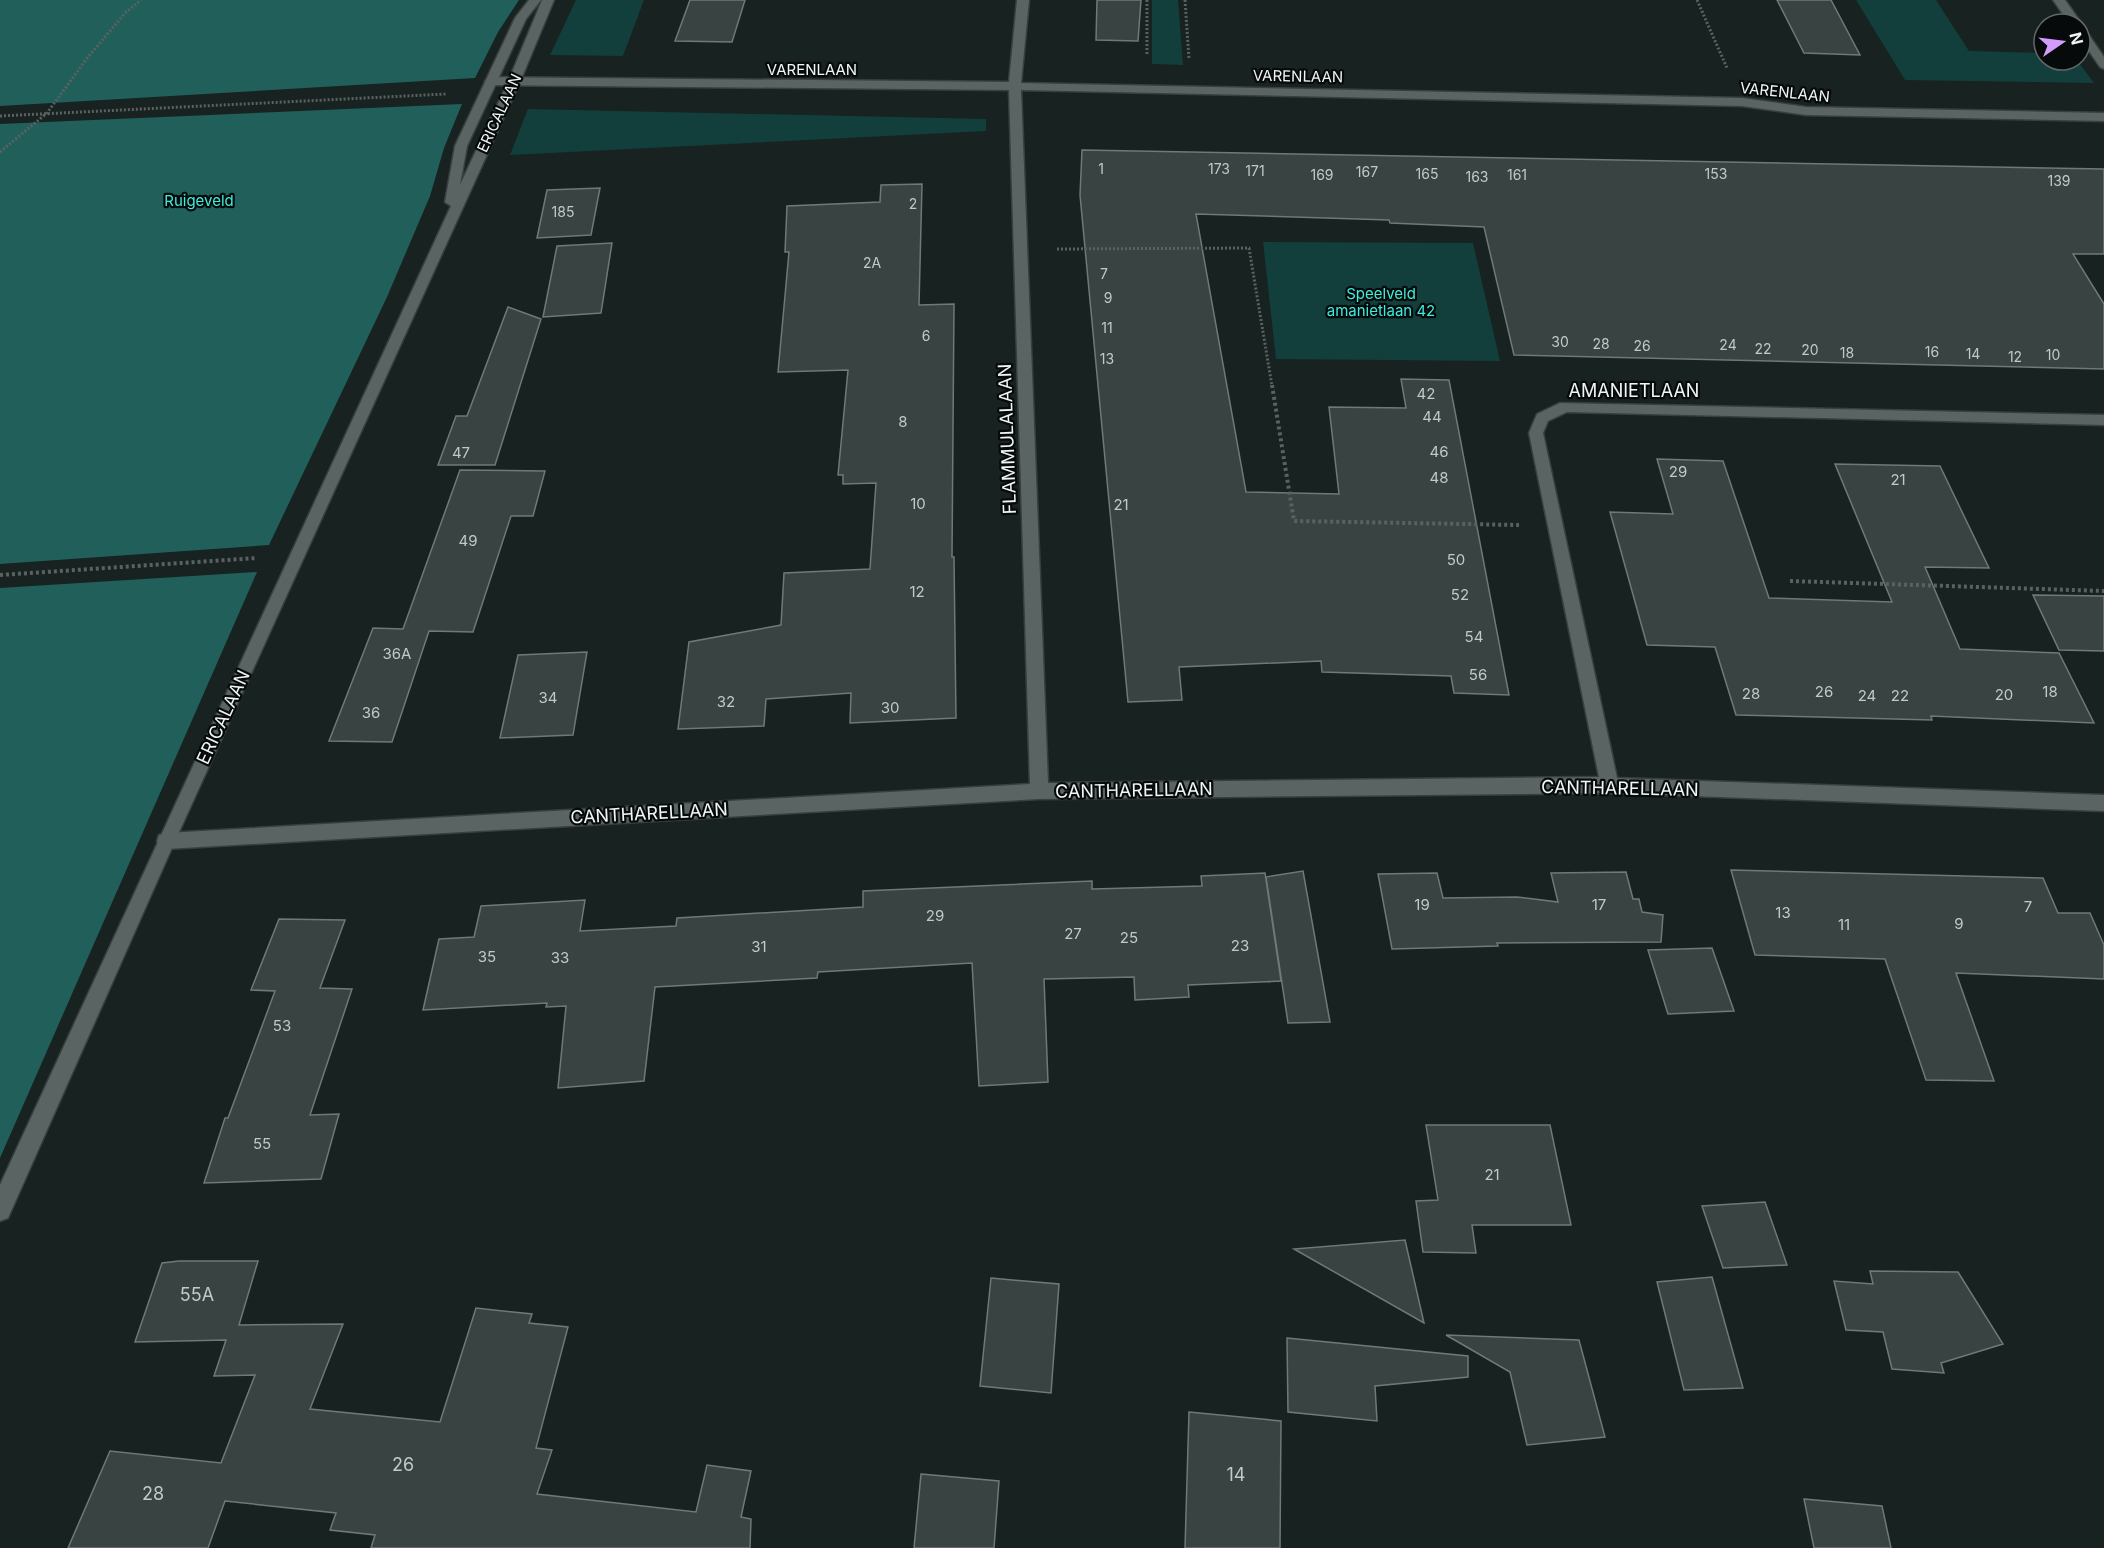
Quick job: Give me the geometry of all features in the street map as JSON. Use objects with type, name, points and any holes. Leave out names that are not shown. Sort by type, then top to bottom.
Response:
[{"type":"street","name":"ERICALAAN","points":[[448,224],[461,146],[521,18],[535,0]]},
{"type":"street","name":"ERICALAAN","points":[[0,1210],[166,841],[514,82],[548,0]]},
{"type":"street","name":"FLAMMULALAAN","points":[[1023,0],[1015,86],[1039,790]]},
{"type":"street","points":[[2092,48],[2104,65]]},
{"type":"street","name":"VARENLAAN","points":[[489,87],[514,82],[1147,88],[1742,102],[1806,111],[2104,117]]},
{"type":"street","name":"AMANIETLAAN","points":[[1611,786],[1536,433],[1542,418],[1565,407],[2104,420]]},
{"type":"street","name":"CANTHARELLAAN","points":[[166,841],[1039,790],[1611,786],[2104,803]]},
{"type":"path","points":[[0,152],[47,113],[88,57],[126,12],[141,0]]},
{"type":"path","points":[[1147,0],[1147,88]]},
{"type":"path","points":[[1185,0],[1190,89]]},
{"type":"path","points":[[1697,0],[1742,102]]},
{"type":"path","points":[[0,116],[489,87]]},
{"type":"path","points":[[1020,250],[1249,248],[1294,521],[1555,526]]},
{"type":"path","points":[[0,575],[239,558],[296,557]]},
{"type":"path","points":[[1790,581],[2104,591]]},
{"type":"green space","points":[[0,0],[519,0],[498,32],[475,78],[0,106]]},
{"type":"green space","points":[[576,0],[644,0],[623,56],[550,55]]},
{"type":"green space","points":[[1152,0],[1178,0],[1183,65],[1152,64]]},
{"type":"green space","points":[[1856,0],[1936,0],[1969,51],[2032,53],[2032,72],[2086,72],[2094,83],[1905,80]]},
{"type":"green space","name":"Ruigeveld","points":[[462,104],[444,148],[430,196],[387,297],[269,545],[0,564],[0,124]]},
{"type":"green space","points":[[528,109],[986,119],[986,131],[510,155]]},
{"type":"green space","name":"Speelveld amanietlaan 42","points":[[1263,242],[1473,243],[1500,361],[1276,359]]},
{"type":"green space","points":[[257,572],[0,1158],[0,588]]},
{"type":"building","points":[[690,0],[745,0],[732,42],[675,41]]},
{"type":"building","points":[[1097,0],[1141,0],[1138,41],[1096,40]]},
{"type":"building","points":[[1777,0],[1831,0],[1860,55],[1804,53]]},
{"type":"building","points":[[1082,150],[2104,169],[2104,254],[2073,254],[2104,304],[2104,369],[1514,355],[1484,227],[1390,223],[1389,220],[1196,214],[1246,492],[1339,494],[1329,407],[1406,408],[1401,379],[1449,380],[1509,695],[1454,693],[1451,676],[1322,672],[1321,661],[1179,667],[1182,700],[1128,702],[1080,195]]},
{"type":"building","points":[[922,184],[919,305],[954,304],[952,557],[954,557],[956,718],[850,723],[851,693],[766,699],[764,726],[678,729],[689,642],[781,625],[784,573],[870,569],[876,483],[843,484],[843,475],[838,475],[848,370],[778,372],[789,252],[785,252],[787,206],[880,202],[881,185]]},
{"type":"building","points":[[600,188],[591,235],[537,238],[547,190]]},
{"type":"building","points":[[612,243],[601,313],[543,317],[557,246]]},
{"type":"building","points":[[508,307],[541,319],[495,465],[438,465],[456,416],[467,416]]},
{"type":"building","points":[[1657,459],[1723,461],[1769,598],[1892,602],[1835,464],[1940,466],[1989,568],[1925,567],[1960,649],[2059,653],[2094,723],[1931,716],[1932,720],[1736,715],[1715,647],[1647,645],[1610,512],[1673,514]]},
{"type":"building","points":[[460,470],[545,471],[533,516],[511,516],[473,632],[429,631],[392,742],[329,741],[373,628],[403,629]]},
{"type":"building","points":[[2033,595],[2104,596],[2104,651],[2059,650]]},
{"type":"building","points":[[587,652],[573,735],[500,738],[518,655]]},
{"type":"building","points":[[1731,870],[2043,878],[2058,913],[2090,913],[2104,945],[2104,979],[1956,973],[1994,1081],[1926,1080],[1885,959],[1755,955]]},
{"type":"building","points":[[1303,871],[1330,1022],[1288,1023],[1266,877]]},
{"type":"building","points":[[1626,872],[1633,899],[1639,899],[1642,912],[1663,915],[1661,942],[1497,943],[1498,946],[1392,949],[1378,874],[1437,873],[1443,898],[1517,897],[1558,902],[1551,873]]},
{"type":"building","points":[[1265,873],[1281,981],[1188,985],[1189,997],[1135,1000],[1134,977],[1044,979],[1048,1082],[979,1086],[972,963],[818,972],[817,978],[655,987],[644,1081],[558,1088],[566,1006],[546,1007],[547,1003],[423,1010],[439,939],[474,937],[481,906],[585,900],[580,931],[676,926],[677,918],[863,907],[863,891],[1092,881],[1092,889],[1202,886],[1201,876]]},
{"type":"building","points":[[279,919],[345,920],[320,988],[352,989],[310,1115],[339,1114],[321,1179],[204,1183],[225,1118],[228,1118],[275,991],[251,990]]},
{"type":"building","points":[[1712,948],[1734,1011],[1668,1014],[1648,950]]},
{"type":"building","points":[[1426,1125],[1550,1125],[1571,1225],[1472,1225],[1476,1253],[1423,1252],[1416,1201],[1438,1200]]},
{"type":"building","points":[[1765,1202],[1787,1265],[1723,1268],[1702,1206]]},
{"type":"building","points":[[1405,1240],[1424,1323],[1294,1249]]},
{"type":"building","points":[[258,1261],[239,1325],[343,1324],[310,1409],[440,1422],[476,1308],[532,1314],[529,1323],[568,1327],[536,1448],[552,1450],[537,1494],[696,1512],[707,1465],[751,1471],[741,1517],[751,1519],[750,1548],[371,1548],[375,1535],[330,1530],[336,1513],[225,1501],[208,1548],[68,1548],[110,1451],[221,1463],[255,1375],[214,1376],[226,1340],[135,1342],[162,1263]]},
{"type":"building","points":[[1870,1271],[1958,1272],[2003,1344],[1941,1363],[1944,1373],[1892,1369],[1883,1332],[1846,1330],[1834,1281],[1873,1284]]},
{"type":"building","points":[[1712,1277],[1743,1388],[1684,1390],[1657,1282]]},
{"type":"building","points":[[991,1278],[1059,1284],[1051,1393],[980,1386]]},
{"type":"building","points":[[1446,1335],[1579,1340],[1605,1437],[1527,1445],[1510,1372]]},
{"type":"building","points":[[1287,1338],[1468,1356],[1468,1377],[1375,1386],[1377,1421],[1288,1412]]},
{"type":"building","points":[[1189,1412],[1281,1421],[1280,1548],[1185,1548]]},
{"type":"building","points":[[921,1474],[999,1481],[994,1548],[914,1548]]},
{"type":"building","points":[[1804,1499],[1882,1506],[1891,1548],[1814,1548]]}]
